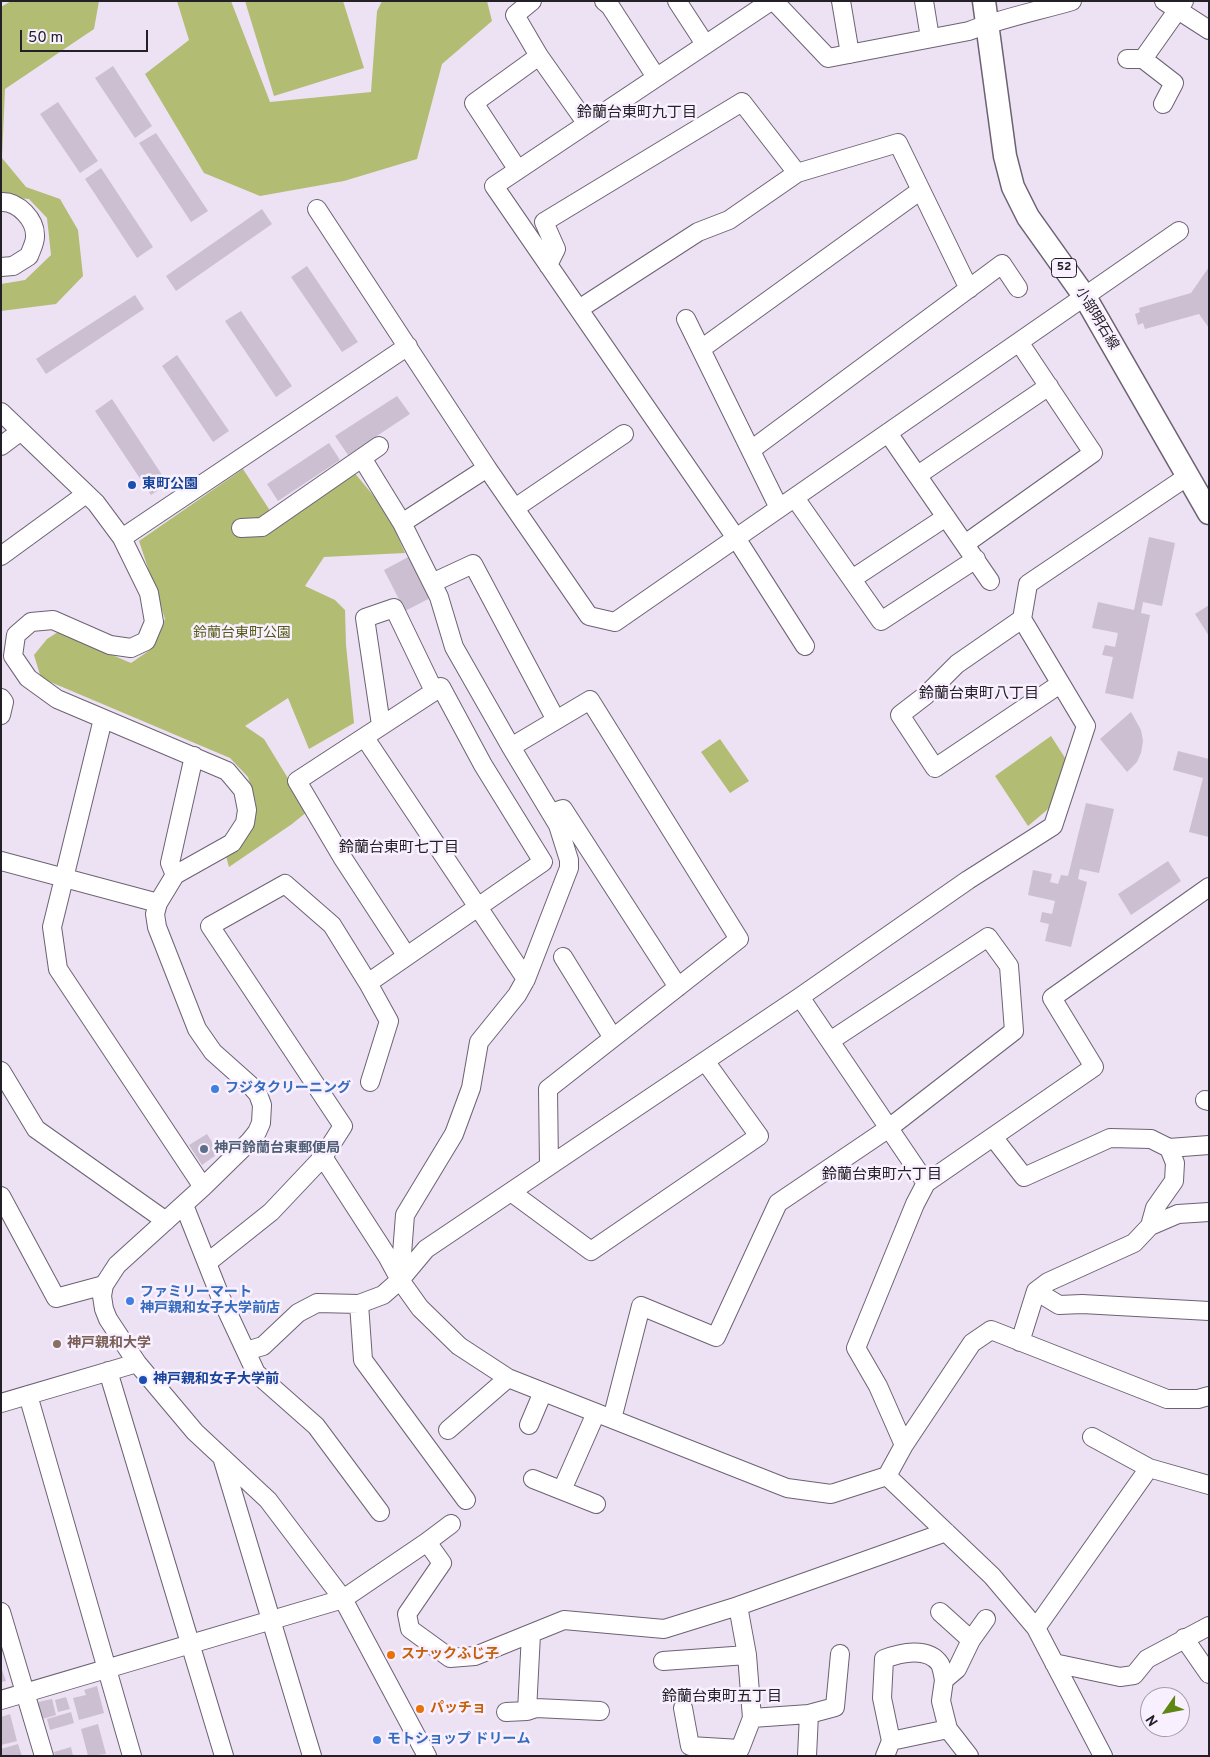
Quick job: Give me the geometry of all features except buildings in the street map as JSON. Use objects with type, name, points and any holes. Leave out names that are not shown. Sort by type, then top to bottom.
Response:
[{"type":"main road","name":"小部明石線","points":[[984,1],[1005,156],[1013,187],[1028,217],[1085,297],[1209,513]]},
{"type":"street","points":[[532,1],[515,15],[539,56],[587,124]]},
{"type":"street","points":[[604,1],[610,6],[656,77]]},
{"type":"street","points":[[677,1],[705,44]]},
{"type":"street","points":[[805,646],[736,538],[494,186],[705,44],[773,1],[828,58],[969,31],[1072,1]]},
{"type":"street","points":[[841,1],[850,54]]},
{"type":"street","points":[[924,1],[930,38]]},
{"type":"street","points":[[1163,104],[1174,83],[1135,59],[1175,4],[1209,30]]},
{"type":"street","points":[[518,170],[474,103],[539,56]]},
{"type":"street","points":[[548,265],[556,249],[544,222],[742,102],[797,173]]},
{"type":"street","points":[[578,309],[698,232],[729,220],[797,173],[898,143],[969,289]]},
{"type":"street","points":[[701,349],[921,190]]},
{"type":"street","points":[[1,202],[6,202],[19,208],[28,216],[35,237],[29,256],[12,266],[1,267]]},
{"type":"street","points":[[317,209],[487,468],[589,616],[615,622],[1180,231]]},
{"type":"street","points":[[751,450],[1002,264],[1018,288]]},
{"type":"street","points":[[686,318],[779,508]]},
{"type":"street","points":[[965,544],[1093,453],[1019,342]]},
{"type":"street","points":[[122,538],[408,346]]},
{"type":"street","points":[[918,475],[1049,386]]},
{"type":"street","points":[[1,412],[96,503],[122,538],[148,593],[154,622],[146,641],[132,648],[110,645],[53,620],[30,622],[16,635],[7,661],[57,699],[227,771],[243,790],[247,810],[245,823],[232,843],[175,874],[158,903],[155,914],[157,927],[197,1029],[213,1052],[258,1094],[262,1105],[262,1123],[257,1132],[203,1187],[117,1265],[104,1285],[102,1296],[108,1319],[137,1363],[195,1432],[268,1500],[343,1599],[427,1756]]},
{"type":"street","points":[[1,446],[21,431]]},
{"type":"street","points":[[888,433],[990,580]]},
{"type":"street","points":[[515,508],[624,434]]},
{"type":"street","points":[[241,528],[262,527],[379,446]]},
{"type":"street","points":[[362,458],[402,523],[439,597],[454,646],[558,825],[569,860],[569,868],[526,979],[517,995],[479,1042],[470,1088],[454,1134],[405,1215],[400,1280]]},
{"type":"street","points":[[402,523],[487,468]]},
{"type":"street","points":[[246,1352],[263,1346],[298,1313],[317,1303],[359,1304],[383,1295],[400,1280],[426,1250],[800,997],[968,880],[1053,826],[1086,726],[1022,619],[1028,584],[1188,476]]},
{"type":"street","points":[[1,556],[86,494]]},
{"type":"street","points":[[795,498],[881,621],[976,559]]},
{"type":"street","points":[[852,579],[946,517]]},
{"type":"street","points":[[432,583],[473,564],[556,720]]},
{"type":"street","points":[[381,725],[365,618],[394,608],[434,691]]},
{"type":"street","points":[[1022,619],[957,664],[926,695],[900,715],[935,768],[1060,684]]},
{"type":"street","points":[[368,983],[543,862],[483,765],[441,686],[381,725],[365,738],[297,781],[342,857],[406,955]]},
{"type":"street","points":[[1,698],[4,702],[1,715]]},
{"type":"street","points":[[511,747],[590,700],[739,939],[548,1089],[549,1166]]},
{"type":"street","points":[[103,718],[52,927],[58,970],[203,1187]]},
{"type":"street","points":[[365,738],[526,979]]},
{"type":"street","points":[[175,874],[170,864],[194,756]]},
{"type":"street","points":[[551,813],[563,809],[678,987]]},
{"type":"street","points":[[1,861],[158,903]]},
{"type":"street","points":[[207,1263],[271,1212],[323,1157],[343,1126],[210,926],[285,884],[332,925],[390,1021],[370,1082]]},
{"type":"street","points":[[904,1445],[878,1386],[856,1348],[915,1204],[926,1183],[1094,1067],[1052,998],[1209,887]]},
{"type":"street","points":[[562,1490],[604,1416],[641,1306],[716,1337],[778,1203],[889,1128],[1014,1031],[1009,966],[988,937],[830,1041]]},
{"type":"street","points":[[563,957],[614,1038]]},
{"type":"street","points":[[800,997],[926,1183]]},
{"type":"street","points":[[511,1192],[591,1251],[759,1136],[705,1061]]},
{"type":"street","points":[[1,1071],[36,1128],[166,1221]]},
{"type":"street","points":[[992,1137],[1024,1177],[1110,1138],[1151,1139],[1169,1148],[1209,1145]]},
{"type":"street","points":[[1150,1226],[1155,1208],[1174,1180],[1175,1163],[1169,1148]]},
{"type":"street","points":[[323,1157],[387,1256],[400,1280],[420,1308],[459,1346],[508,1378],[787,1488],[831,1494],[886,1476],[904,1445],[972,1343],[991,1330],[1167,1399],[1198,1399],[1209,1396]]},
{"type":"street","points":[[1,1196],[56,1298],[104,1285]]},
{"type":"street","points":[[184,1205],[207,1263],[256,1373],[316,1426],[380,1512]]},
{"type":"street","points":[[1020,1342],[1036,1291],[1048,1282],[1134,1243],[1150,1226],[1178,1214],[1209,1212]]},
{"type":"street","points":[[1036,1291],[1059,1305],[1082,1304],[1209,1311]]},
{"type":"street","points":[[359,1304],[362,1360],[466,1500]]},
{"type":"street","points":[[1,1403],[137,1363]]},
{"type":"street","points":[[108,1371],[224,1756]]},
{"type":"street","points":[[448,1430],[508,1378]]},
{"type":"street","points":[[529,1424],[543,1392]]},
{"type":"street","points":[[28,1395],[132,1756]]},
{"type":"street","points":[[1092,1437],[1149,1468],[1209,1485]]},
{"type":"street","points":[[222,1456],[312,1756]]},
{"type":"street","points":[[1036,1628],[1149,1468]]},
{"type":"street","points":[[886,1476],[992,1576],[1036,1628],[1103,1756]]},
{"type":"street","points":[[533,1479],[596,1504]]},
{"type":"street","points":[[1,1700],[343,1599],[428,1542],[451,1524]]},
{"type":"street","points":[[428,1542],[442,1563],[407,1614],[410,1629],[450,1658],[475,1656],[564,1620],[664,1629],[738,1606],[946,1532]]},
{"type":"street","points":[[682,1708],[690,1746],[740,1748],[752,1718],[747,1655],[738,1606]]},
{"type":"street","points":[[1,1612],[44,1756]]},
{"type":"street","points":[[940,1612],[971,1640]]},
{"type":"street","points":[[944,1680],[957,1669],[971,1640],[986,1620]]},
{"type":"street","points":[[1054,1663],[1120,1677],[1134,1675],[1147,1659],[1209,1626]]},
{"type":"street","points":[[527,1711],[531,1634]]},
{"type":"street","points":[[1184,1638],[1209,1674]]},
{"type":"street","points":[[948,1729],[888,1748],[882,1698],[884,1659],[898,1653],[927,1653],[940,1664],[944,1680],[941,1701],[948,1729],[969,1756]]},
{"type":"street","points":[[752,1718],[809,1714],[835,1707],[840,1654]]},
{"type":"street","points":[[663,1662],[747,1655]]},
{"type":"street","points":[[506,1712],[527,1711],[536,1708],[600,1711]]},
{"type":"street","points":[[807,1756],[809,1714]]},
{"type":"green space","points":[[11,1],[99,1],[94,29],[5,89],[2,158],[26,187],[60,199],[78,230],[83,276],[56,304],[1,311],[1,284],[25,280],[51,255],[47,218],[29,199],[1,197],[1,7]]},
{"type":"green space","points":[[177,1],[231,1],[270,102],[371,92],[377,11],[382,1],[487,1],[492,21],[442,64],[417,159],[344,181],[260,196],[204,173],[145,74],[189,40]]},
{"type":"green space","points":[[245,1],[343,1],[364,68],[274,96]]},
{"type":"green space","name":"鈴蘭台東町公園","points":[[243,469],[278,523],[353,471],[387,512],[405,553],[324,557],[305,586],[335,600],[345,610],[346,645],[354,723],[309,749],[288,698],[245,726],[264,739],[308,811],[229,867],[226,856],[250,832],[256,804],[248,777],[230,758],[41,678],[34,655],[47,639],[58,632],[131,663],[150,650],[165,619],[139,541]]},
{"type":"green space","points":[[1051,736],[1067,761],[1054,802],[1028,826],[995,776]]},
{"type":"green space","points":[[720,739],[749,781],[730,793],[701,752]]},
{"type":"place","name":"東町公園","points":[[132,485]]},
{"type":"place","name":"フジタクリーニング","points":[[215,1089]]},
{"type":"place","name":"神戸鈴蘭台東郵便局","points":[[204,1149]]},
{"type":"place","name":"ファミリーマート 神戸親和女子大学前店","points":[[130,1301]]},
{"type":"place","name":"神戸親和大学","points":[[57,1344]]},
{"type":"place","name":"神戸親和女子大学前","points":[[143,1380]]},
{"type":"place","name":"スナックふじ子","points":[[391,1655]]},
{"type":"place","name":"パッチョ","points":[[420,1709]]},
{"type":"place","name":"モトショップ ドリーム","points":[[377,1740]]},
{"type":"district","name":"鈴蘭台東町九丁目","points":[[637,114]]},
{"type":"district","name":"鈴蘭台東町八丁目","points":[[979,695]]},
{"type":"district","name":"鈴蘭台東町七丁目","points":[[399,849]]},
{"type":"district","name":"鈴蘭台東町六丁目","points":[[882,1176]]},
{"type":"district","name":"鈴蘭台東町五丁目","points":[[722,1698]]}]
